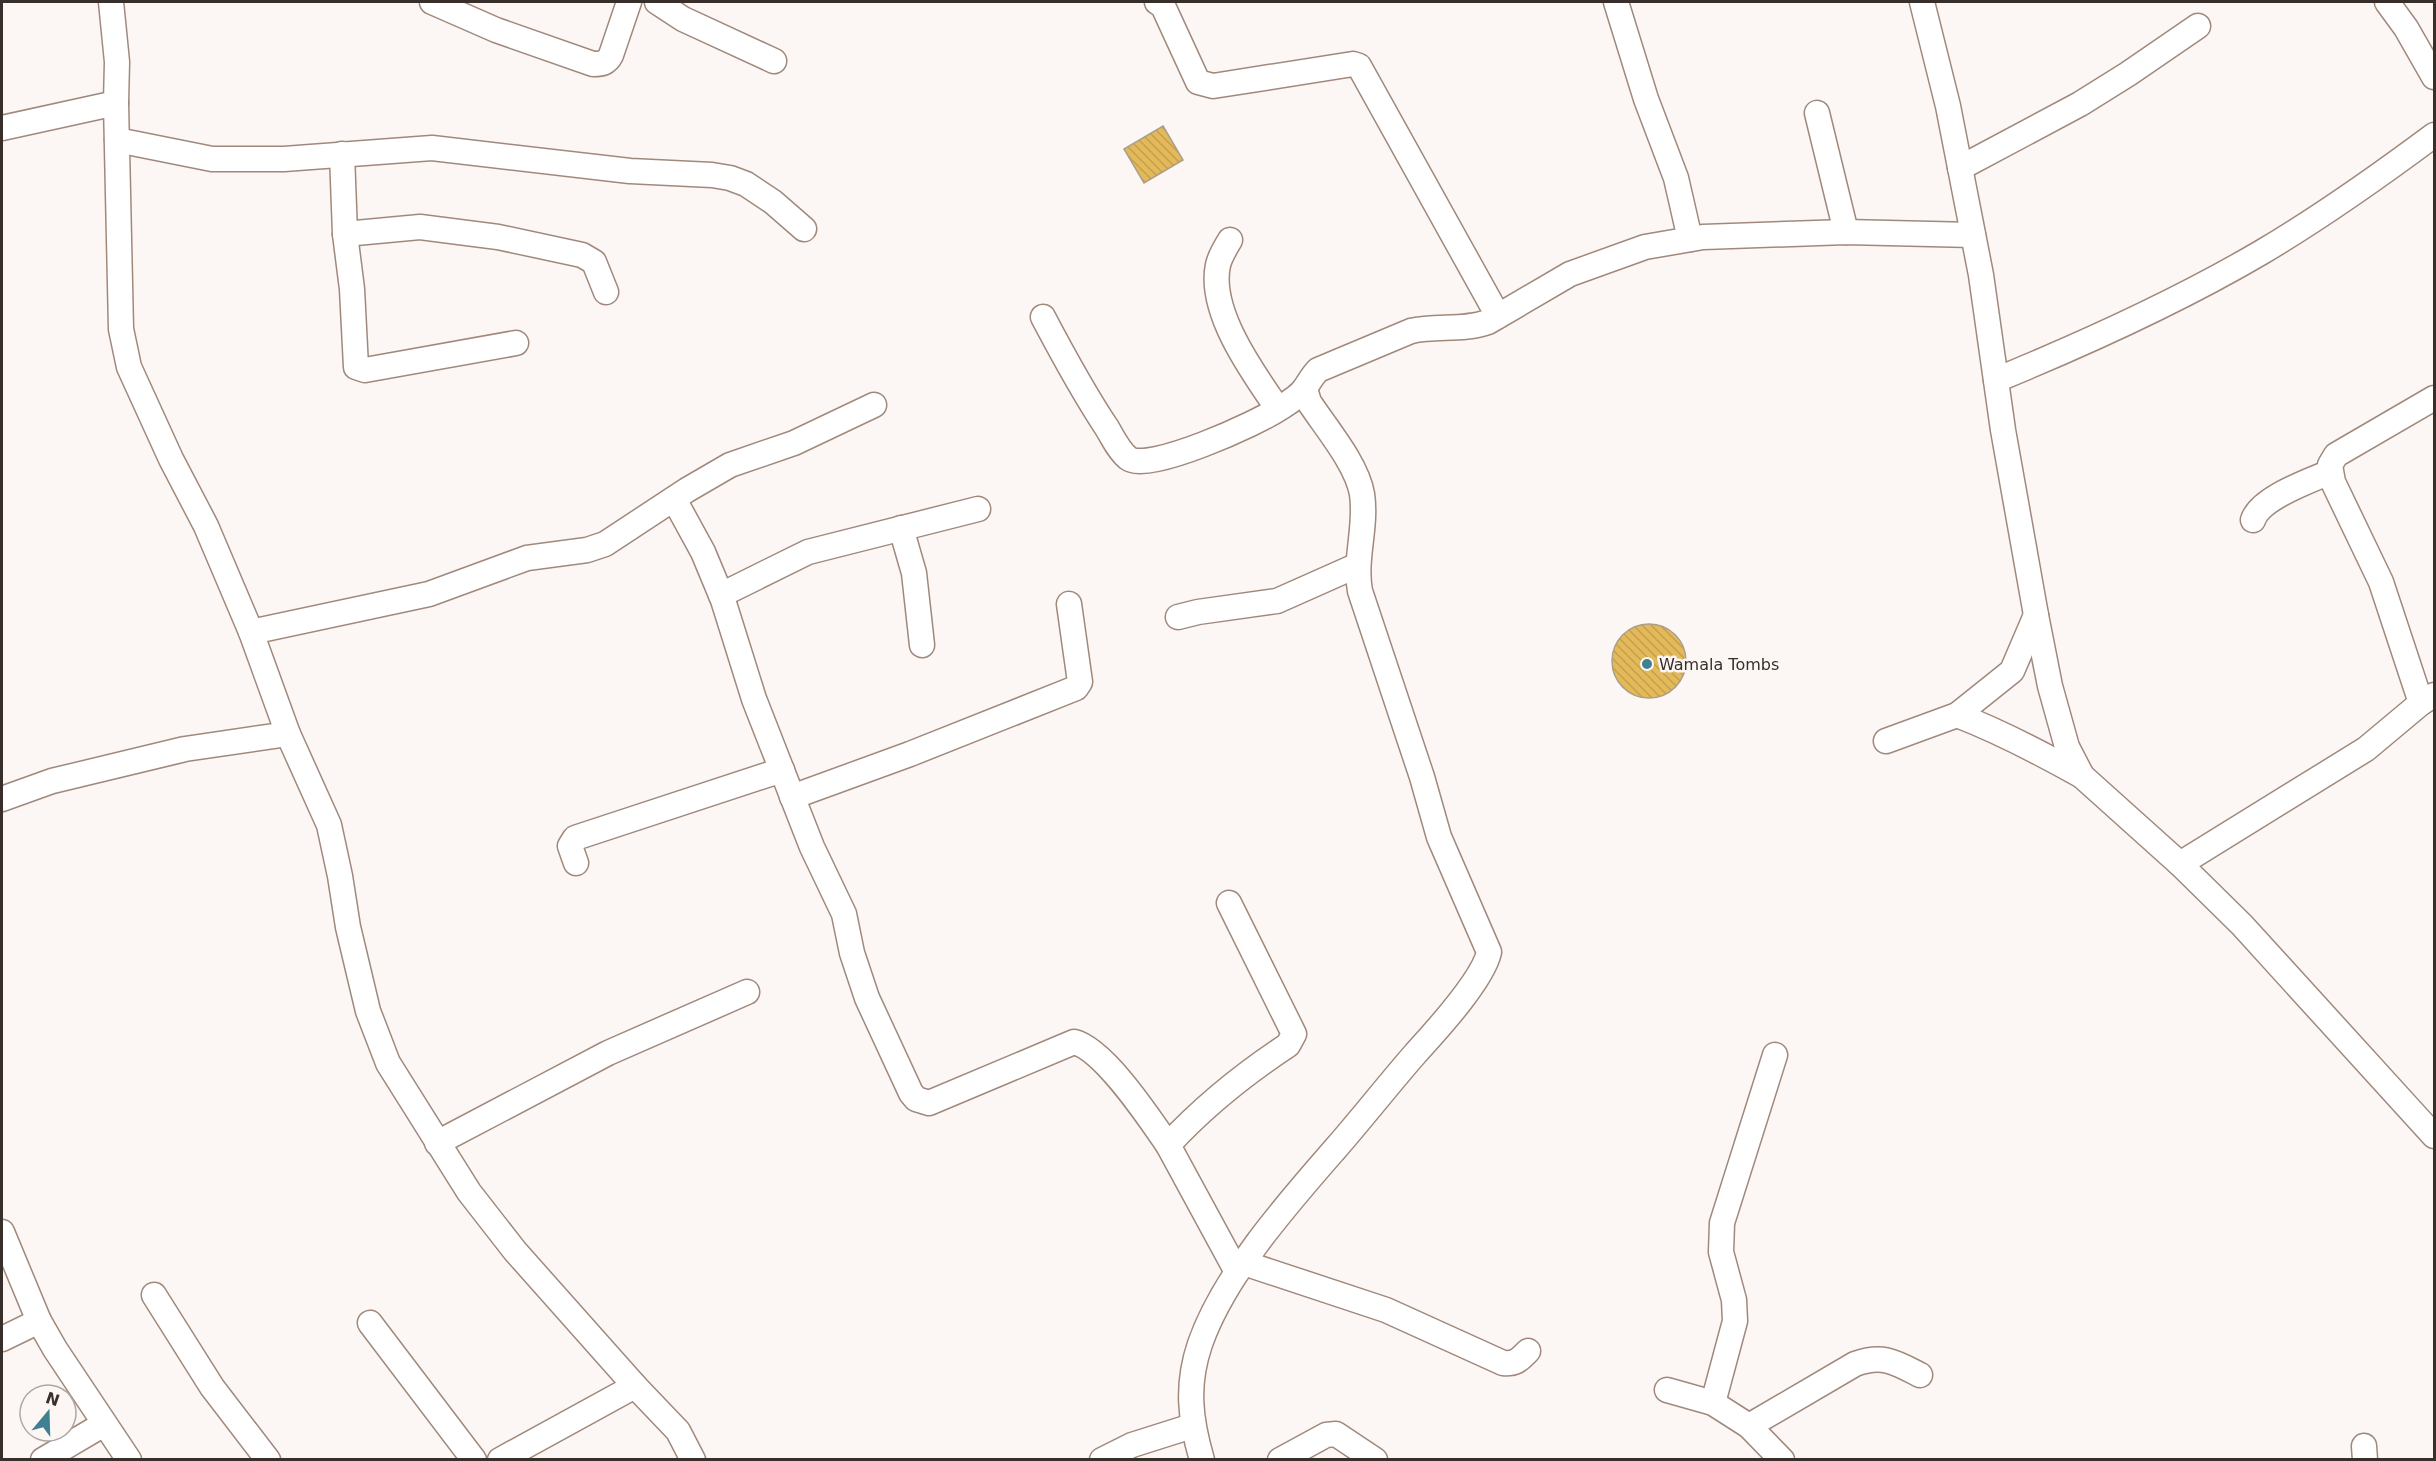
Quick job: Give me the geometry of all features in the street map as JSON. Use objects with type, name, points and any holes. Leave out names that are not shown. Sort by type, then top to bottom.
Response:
[{"type":"street","points":[[111,2],[117,62],[121,330],[129,368],[171,459],[206,526],[250,632],[288,734],[329,825],[348,927],[368,1011],[388,1063],[469,1192],[515,1251],[678,1431],[693,1460]]},
{"type":"street","points":[[432,2],[496,30],[593,64],[602,64],[609,59],[629,2]]},
{"type":"street","points":[[657,2],[683,19],[774,61]]},
{"type":"street","points":[[1157,2],[1163,6],[1198,82],[1206,85],[1213,86],[1353,64],[1359,66],[1498,316]]},
{"type":"street","points":[[1616,2],[1646,99],[1676,178],[1690,239]]},
{"type":"street","points":[[1922,2],[1948,106],[1982,275],[1996,380],[2050,686],[2067,747],[2082,776]]},
{"type":"street","points":[[2387,2],[2406,28],[2434,77]]},
{"type":"street","points":[[1960,168],[2080,104],[2198,26]]},
{"type":"street","points":[[2,128],[116,102]]},
{"type":"street","points":[[1817,113],[1846,232]]},
{"type":"street","points":[[1996,380],[2082,344],[2175,299],[2262,252],[2376,178],[2434,135]]},
{"type":"street","points":[[117,140],[212,159],[284,159],[432,148],[565,165],[729,178],[746,184],[764,196],[804,229]]},
{"type":"street","points":[[342,153],[345,234],[352,290],[356,367],[360,370],[516,343]]},
{"type":"street","points":[[345,234],[420,227],[498,237],[582,255],[594,262],[606,292]]},
{"type":"street","points":[[1043,317],[1095,410],[1129,460],[1141,463],[1201,446],[1278,409],[1305,389],[1310,378],[1318,370],[1411,331],[1423,328],[1477,326],[1570,274],[1645,247],[1690,239],[1846,232],[1973,235]]},
{"type":"street","points":[[1230,240],[1218,263],[1216,282],[1224,313],[1244,360],[1278,409]]},
{"type":"street","points":[[1202,1460],[1192,1426],[1191,1392],[1199,1346],[1218,1302],[1240,1268],[1304,1185],[1462,998],[1487,962],[1489,952],[1439,837],[1422,777],[1360,591],[1358,565],[1362,496],[1358,480],[1309,402],[1305,389]]},
{"type":"street","points":[[2180,864],[2366,749],[2428,699],[2381,582],[2330,472],[2330,465],[2336,455],[2434,398]]},
{"type":"street","points":[[250,632],[370,609],[429,594],[527,558],[587,550],[605,544],[730,465],[794,443],[873,405]]},
{"type":"street","points":[[2253,520],[2259,508],[2298,486],[2330,472]]},
{"type":"street","points":[[674,499],[702,552],[721,595],[754,699],[812,847],[844,914],[852,953],[867,998],[916,1099],[924,1103],[936,1101],[1074,1042],[1086,1046],[1123,1084],[1168,1145],[1240,1268],[1386,1310],[1503,1363],[1518,1362],[1528,1352]]},
{"type":"street","points":[[721,595],[808,552],[978,509]]},
{"type":"street","points":[[901,528],[914,573],[922,645]]},
{"type":"street","points":[[1178,617],[1277,601],[1358,565]]},
{"type":"street","points":[[792,797],[910,754],[1076,688],[1080,682],[1069,603]]},
{"type":"street","points":[[1886,741],[1957,715],[2012,671],[2036,615]]},
{"type":"street","points":[[1957,715],[1995,729],[2028,745],[2082,776],[2180,864],[2242,925],[2434,1136]]},
{"type":"street","points":[[2,799],[52,781],[185,749],[288,734]]},
{"type":"street","points":[[576,863],[570,846],[575,838],[782,770]]},
{"type":"street","points":[[1168,1145],[1213,1100],[1288,1045],[1293,1038],[1294,1034],[1229,903]]},
{"type":"street","points":[[437,1143],[608,1053],[747,993]]},
{"type":"street","points":[[1713,1403],[1736,1310],[1721,1252],[1722,1223],[1775,1055]]},
{"type":"street","points":[[2,1232],[39,1321],[129,1460]]},
{"type":"street","points":[[154,1295],[212,1387],[268,1460]]},
{"type":"street","points":[[2,1339],[39,1321]]},
{"type":"street","points":[[370,1323],[474,1460]]},
{"type":"street","points":[[1749,1426],[1855,1364],[1871,1358],[1885,1359],[1920,1375]]},
{"type":"street","points":[[500,1460],[635,1386]]},
{"type":"street","points":[[1667,1390],[1713,1403],[1749,1426],[1782,1460]]},
{"type":"street","points":[[43,1460],[104,1424]]},
{"type":"street","points":[[1102,1460],[1132,1445],[1192,1426]]},
{"type":"street","points":[[1280,1460],[1326,1435],[1336,1434],[1375,1460]]},
{"type":"building","points":[[1163,126],[1183,160],[1144,183],[1124,149]]},
{"type":"building","points":[[1649,624],[1670,630],[1680,640],[1686,661],[1680,682],[1670,692],[1649,698],[1628,692],[1618,682],[1612,661],[1618,640],[1628,630]]},
{"type":"place","name":"Wamala Tombs","points":[[1647,664]]}]
